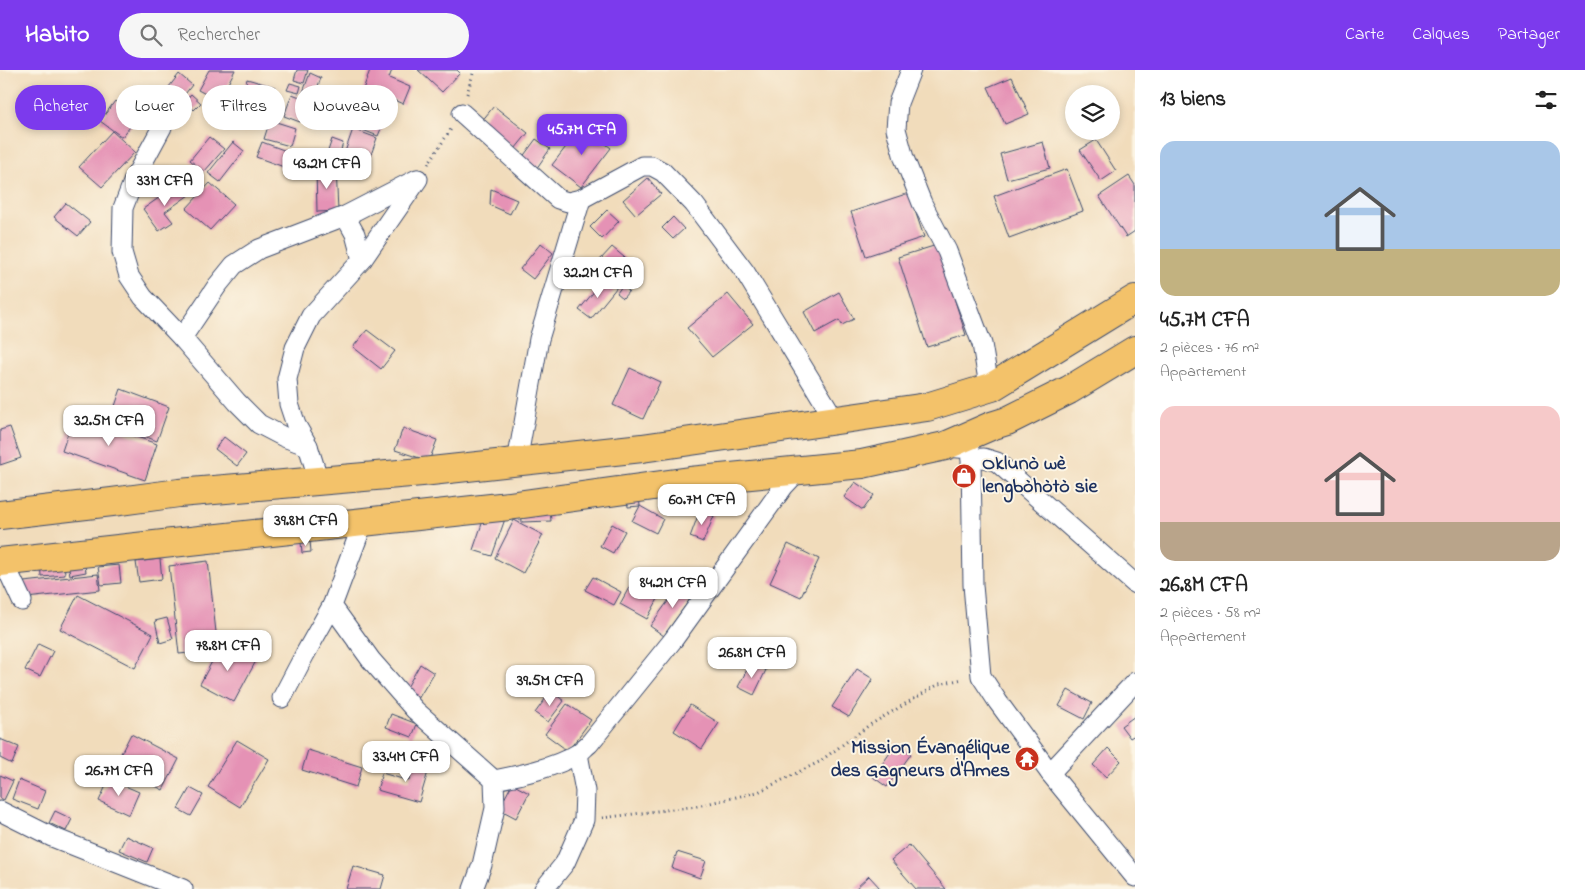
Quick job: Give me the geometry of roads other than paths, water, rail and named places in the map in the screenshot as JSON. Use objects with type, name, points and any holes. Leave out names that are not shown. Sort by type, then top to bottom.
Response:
[{"type":"main road","points":[[0,515],[179,493],[422,472],[642,448],[927,407],[992,387],[1135,299]]},
{"type":"main road","points":[[3,561],[509,506],[690,482],[962,452],[991,426],[1007,421],[1069,390],[1135,350]]},
{"type":"street","points":[[910,70],[898,103],[896,129],[904,158],[922,203],[947,251],[982,344],[988,380],[992,387]]},
{"type":"street","points":[[462,113],[558,199],[568,202],[580,199],[642,166],[652,166],[663,172],[694,204],[745,272],[835,420]]},
{"type":"street","points":[[160,130],[135,177],[123,208],[122,252],[129,276],[143,297],[259,424],[284,437],[308,446]]},
{"type":"street","points":[[182,338],[217,286],[234,265],[259,249],[345,216],[418,179],[362,260],[311,316],[294,348],[287,379],[289,404],[296,425],[308,446],[319,481]]},
{"type":"street","points":[[517,462],[539,339],[580,199]]},
{"type":"street","points":[[345,216],[354,234],[362,260]]},
{"type":"street","points":[[1135,584],[997,462],[962,452],[981,676],[1050,773],[1135,877]]},
{"type":"street","points":[[494,780],[516,776],[564,761],[578,754],[589,744],[673,640],[784,486],[800,469]]},
{"type":"street","points":[[282,698],[332,606],[363,522]]},
{"type":"street","points":[[3,561],[22,601]]},
{"type":"street","points":[[332,606],[371,660],[415,710],[494,780],[494,808],[482,865],[473,889]]},
{"type":"street","points":[[1050,773],[1135,682]]},
{"type":"street","points":[[544,889],[564,863],[584,820],[585,791],[578,754]]},
{"type":"street","points":[[0,810],[52,837],[183,889]]},
{"type":"place","name":"Oklunò wè lengbòhòtò sie","points":[[964,476]]},
{"type":"place","name":"Mission Évangélique des Gagneurs d'Ames","points":[[1027,759]]}]
